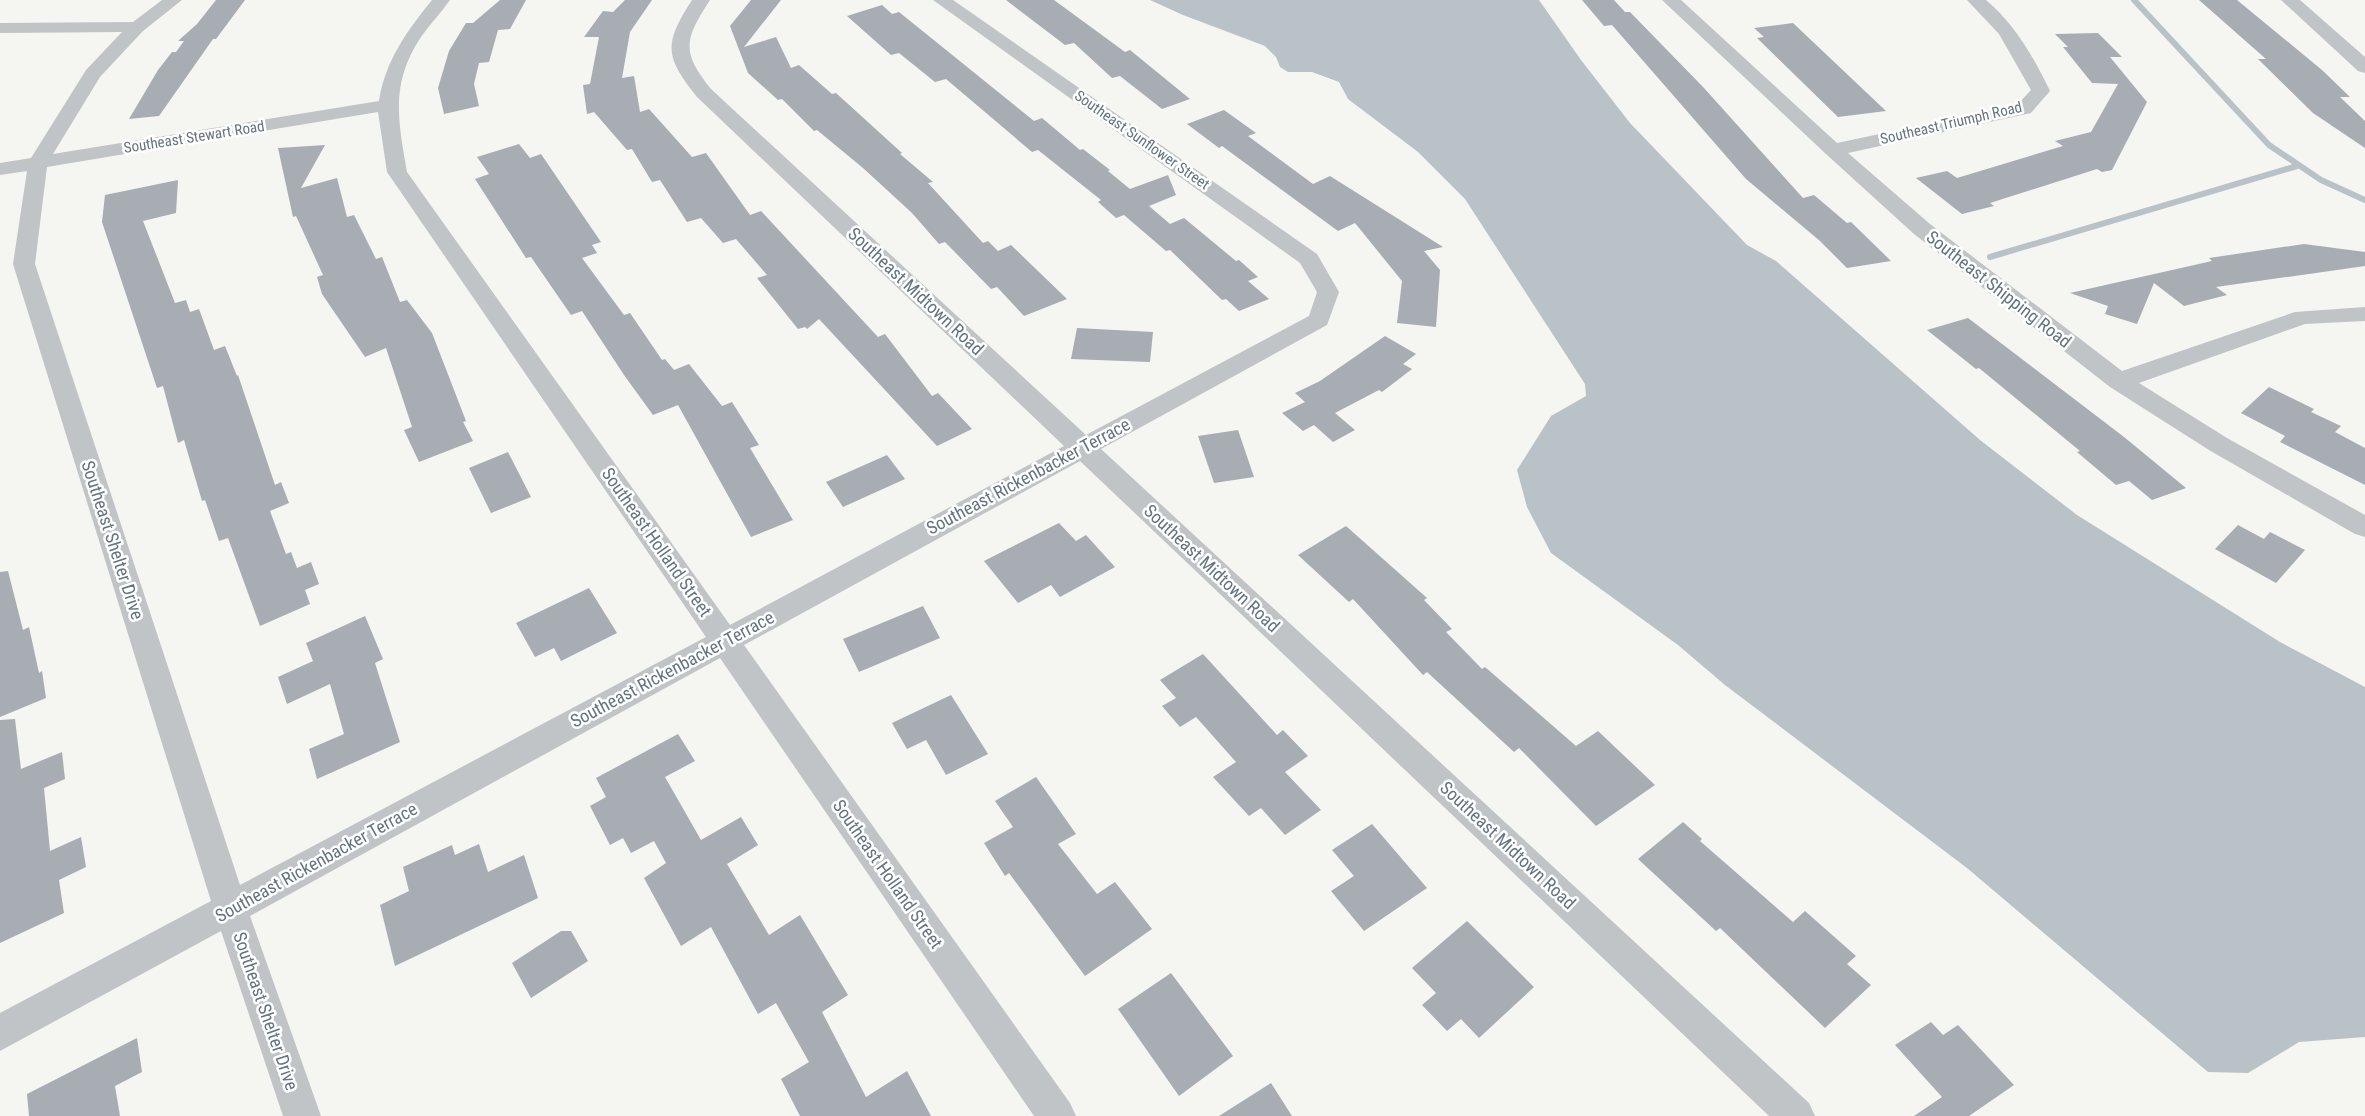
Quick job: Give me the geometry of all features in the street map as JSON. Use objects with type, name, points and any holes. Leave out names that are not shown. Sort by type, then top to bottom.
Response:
[{"type":"street","name":"Southeast Shelter Drive","points":[[173,0],[137,27],[93,74],[38,162],[24,264],[231,909],[302,1116]]},
{"type":"street","name":"Southeast Holland Street","points":[[441,0],[414,34],[395,66],[387,105],[397,172],[1057,1116]]},
{"type":"street","name":"Southeast Midtown Road","points":[[701,0],[688,20],[680,45],[684,68],[704,93],[1796,1116]]},
{"type":"street","name":"Southeast Sunflower Street","points":[[942,0],[1309,258],[1328,292]]},
{"type":"street","name":"Southeast Shipping Road","points":[[1671,0],[1833,150],[1922,229],[2119,380],[2218,444],[2365,527]]},
{"type":"street","name":"Southeast Triumph Road","points":[[1833,150],[2024,109],[2041,91],[2023,55],[1988,10],[1976,0]]},
{"type":"street","points":[[2290,0],[2365,67]]},
{"type":"street","points":[[0,28],[137,27]]},
{"type":"street","name":"Southeast Stewart Road","points":[[0,169],[387,105]]},
{"type":"street","name":"Southeast Rickenbacker Terrace","points":[[0,1033],[1319,320],[1328,292]]},
{"type":"street","points":[[2119,380],[2304,317],[2365,314]]},
{"type":"shaded area","points":[[1150,0],[1539,0],[1581,60],[1630,123],[1747,245],[1776,261],[1980,440],[2077,515],[2280,642],[2365,687],[2365,1037],[2299,1042],[2248,1073],[2208,1072],[1967,868],[1725,685],[1678,645],[1551,553],[1527,507],[1517,470],[1551,416],[1586,396],[1585,384],[1465,199],[1418,152],[1348,99],[1339,82],[1312,72],[1288,72],[1280,67],[1276,57],[1265,46],[1183,15]]},
{"type":"building","points":[[216,0],[245,0],[216,39],[213,39],[159,116],[129,119],[158,70],[172,52],[176,52],[184,41],[178,41],[197,24]]},
{"type":"building","points":[[500,0],[526,0],[510,29],[498,30],[489,62],[479,63],[474,84],[479,106],[444,114],[438,88],[449,51],[466,23],[473,23]]},
{"type":"building","points":[[625,0],[652,0],[630,32],[622,78],[634,76],[640,112],[649,109],[692,157],[706,153],[750,215],[761,211],[878,337],[885,334],[932,396],[938,393],[972,429],[937,446],[819,319],[807,329],[805,327],[798,329],[757,278],[767,275],[736,239],[723,243],[701,218],[687,222],[660,180],[652,182],[632,149],[627,150],[594,112],[587,114],[583,85],[590,84],[599,37],[584,37],[603,11],[613,12]]},
{"type":"building","points":[[751,0],[781,0],[744,47],[776,37],[791,68],[799,65],[832,94],[836,93],[902,153],[900,154],[933,182],[928,183],[983,243],[988,241],[998,251],[1011,245],[1067,299],[1024,316],[997,287],[991,289],[945,242],[939,244],[912,213],[863,168],[817,130],[814,131],[782,99],[778,100],[748,73],[730,26]]},
{"type":"building","points":[[1006,0],[1054,0],[1125,52],[1130,50],[1190,99],[1162,109],[1120,76],[1112,78],[1074,43],[1065,45]]},
{"type":"building","points":[[1582,0],[1614,0],[1625,12],[1630,12],[1704,88],[1803,198],[1814,195],[1847,223],[1851,222],[1891,261],[1847,268],[1820,241],[1746,179],[1612,25],[1604,26]]},
{"type":"building","points":[[2199,0],[2237,0],[2322,70],[2350,97],[2340,97],[2365,121],[2365,148],[2313,113],[2258,59],[2266,59]]},
{"type":"building","points":[[882,5],[892,14],[899,12],[1034,121],[1042,118],[1080,150],[1083,149],[1110,170],[1108,171],[1130,189],[1168,175],[1176,195],[1149,206],[1170,224],[1184,218],[1236,261],[1239,260],[1258,277],[1248,281],[1269,299],[1239,311],[1226,299],[1222,300],[1170,250],[1166,251],[1124,215],[1116,218],[1098,202],[1101,200],[1038,150],[1032,152],[946,79],[935,82],[899,53],[891,55],[847,16]]},
{"type":"building","points":[[1793,23],[1886,111],[1838,117],[1757,38],[1764,37],[1754,28]]},
{"type":"building","points":[[2098,33],[2122,57],[2110,57],[2147,102],[2112,170],[2102,172],[2097,169],[1990,203],[1994,206],[1962,214],[1916,178],[1947,171],[1957,178],[2063,146],[2055,141],[2091,132],[2118,84],[2092,83],[2063,47],[2068,47],[2055,34]]},
{"type":"building","points":[[1224,110],[1256,133],[1248,136],[1313,184],[1330,176],[1443,247],[1424,251],[1440,270],[1436,327],[1397,323],[1402,281],[1355,223],[1338,231],[1222,146],[1219,148],[1187,124]]},
{"type":"building","points":[[519,144],[530,158],[541,154],[601,242],[592,245],[597,253],[582,258],[624,315],[630,313],[662,360],[665,359],[674,370],[689,364],[722,406],[732,402],[759,445],[750,448],[793,520],[751,537],[678,405],[653,415],[582,311],[571,315],[531,257],[526,258],[475,179],[489,174],[477,157]]},
{"type":"building","points":[[325,145],[301,188],[337,178],[347,217],[354,215],[376,259],[382,257],[400,302],[407,300],[432,333],[466,421],[463,422],[473,441],[419,462],[404,430],[412,427],[386,348],[365,357],[322,294],[317,277],[323,275],[296,216],[293,217],[278,148]]},
{"type":"building","points":[[178,180],[176,213],[143,221],[175,303],[186,300],[190,312],[199,309],[214,350],[225,346],[238,375],[275,485],[281,482],[289,503],[270,511],[286,554],[291,552],[297,568],[311,562],[319,584],[305,590],[310,604],[260,626],[228,538],[219,541],[205,500],[202,501],[184,440],[178,443],[163,386],[157,388],[102,222],[105,195]]},
{"type":"building","points":[[2304,244],[2365,252],[2365,266],[2216,287],[2227,295],[2184,306],[2154,283],[2137,324],[2105,314],[2108,306],[2070,293],[2212,261],[2209,258]]},
{"type":"building","points":[[1968,318],[2124,437],[2186,488],[2152,500],[2129,481],[2116,485],[2077,452],[2080,451],[1979,368],[1976,369],[1927,330]]},
{"type":"building","points":[[1077,328],[1153,332],[1150,362],[1071,359]]},
{"type":"building","points":[[1385,336],[1416,354],[1403,364],[1412,369],[1382,392],[1379,390],[1335,413],[1355,430],[1333,442],[1314,425],[1303,431],[1282,413],[1305,402],[1295,393],[1320,381]]},
{"type":"building","points":[[2269,387],[2314,409],[2311,412],[2341,426],[2335,432],[2365,448],[2365,485],[2280,442],[2285,436],[2241,413]]},
{"type":"building","points":[[1238,430],[1254,477],[1214,483],[1198,436]]},
{"type":"building","points":[[508,452],[531,497],[491,513],[469,468]]},
{"type":"building","points":[[887,455],[905,479],[843,507],[826,482]]},
{"type":"building","points":[[1059,523],[1076,541],[1086,535],[1115,567],[1060,597],[1051,585],[1018,603],[984,561]]},
{"type":"building","points":[[2238,525],[2264,539],[2270,532],[2305,550],[2276,583],[2215,549]]},
{"type":"building","points":[[1346,526],[1427,598],[1424,600],[1452,629],[1446,632],[1482,669],[1485,667],[1576,746],[1598,731],[1655,785],[1596,826],[1519,748],[1514,752],[1427,672],[1423,675],[1353,599],[1349,602],[1298,555]]},
{"type":"building","points":[[8,571],[23,630],[29,627],[39,673],[42,671],[46,698],[0,717],[0,572]]},
{"type":"building","points":[[589,588],[617,633],[561,661],[554,648],[535,657],[516,623]]},
{"type":"building","points":[[923,606],[940,638],[859,672],[843,639]]},
{"type":"building","points":[[365,616],[383,659],[375,663],[400,742],[317,779],[309,749],[344,734],[330,684],[287,704],[278,677],[313,661],[306,643]]},
{"type":"building","points":[[1203,654],[1277,735],[1283,730],[1308,756],[1285,772],[1321,810],[1285,835],[1261,808],[1249,816],[1213,777],[1236,762],[1196,717],[1180,727],[1162,706],[1176,698],[1160,680]]},
{"type":"building","points":[[951,695],[988,754],[946,775],[926,740],[907,749],[892,723]]},
{"type":"building","points":[[15,719],[21,769],[62,752],[65,779],[44,788],[50,851],[81,837],[86,867],[59,880],[64,913],[0,943],[0,720]]},
{"type":"building","points":[[678,734],[695,761],[665,777],[701,840],[741,817],[758,845],[727,864],[769,935],[800,915],[848,995],[822,1012],[866,1097],[907,1071],[931,1116],[800,1116],[781,1079],[809,1062],[776,1003],[758,1014],[711,927],[681,946],[644,878],[666,863],[654,841],[631,853],[623,838],[610,845],[590,806],[606,797],[596,778]]},
{"type":"building","points":[[1036,777],[1076,834],[1058,844],[1097,894],[1115,882],[1152,929],[1085,976],[1009,873],[1005,876],[984,843],[1013,827],[995,801]]},
{"type":"building","points":[[1683,822],[1702,839],[1700,841],[1793,922],[1805,911],[1856,956],[1847,964],[1871,985],[1825,1028],[1720,928],[1716,931],[1638,859]]},
{"type":"building","points":[[1372,824],[1427,888],[1364,931],[1331,891],[1354,876],[1332,850]]},
{"type":"building","points":[[479,844],[488,872],[524,855],[538,898],[395,966],[380,905],[409,891],[403,867],[452,845],[455,855]]},
{"type":"building","points":[[1467,921],[1534,987],[1479,1038],[1461,1019],[1447,1031],[1422,1005],[1436,993],[1412,968]]},
{"type":"building","points":[[561,931],[571,931],[588,961],[531,998],[512,963]]},
{"type":"building","points":[[1171,973],[1233,1056],[1179,1096],[1118,1009]]},
{"type":"building","points":[[1931,1022],[1943,1035],[1958,1025],[2014,1085],[1969,1116],[1914,1116],[1942,1097],[1895,1045]]},
{"type":"building","points":[[137,1038],[142,1072],[115,1086],[120,1116],[29,1116],[27,1094]]},
{"type":"building","points":[[1271,1083],[1292,1116],[1219,1116]]},
{"type":"waterway","points":[[2134,0],[2269,145],[2321,180],[2365,200]]},
{"type":"waterway","points":[[1990,257],[2297,166]]}]
